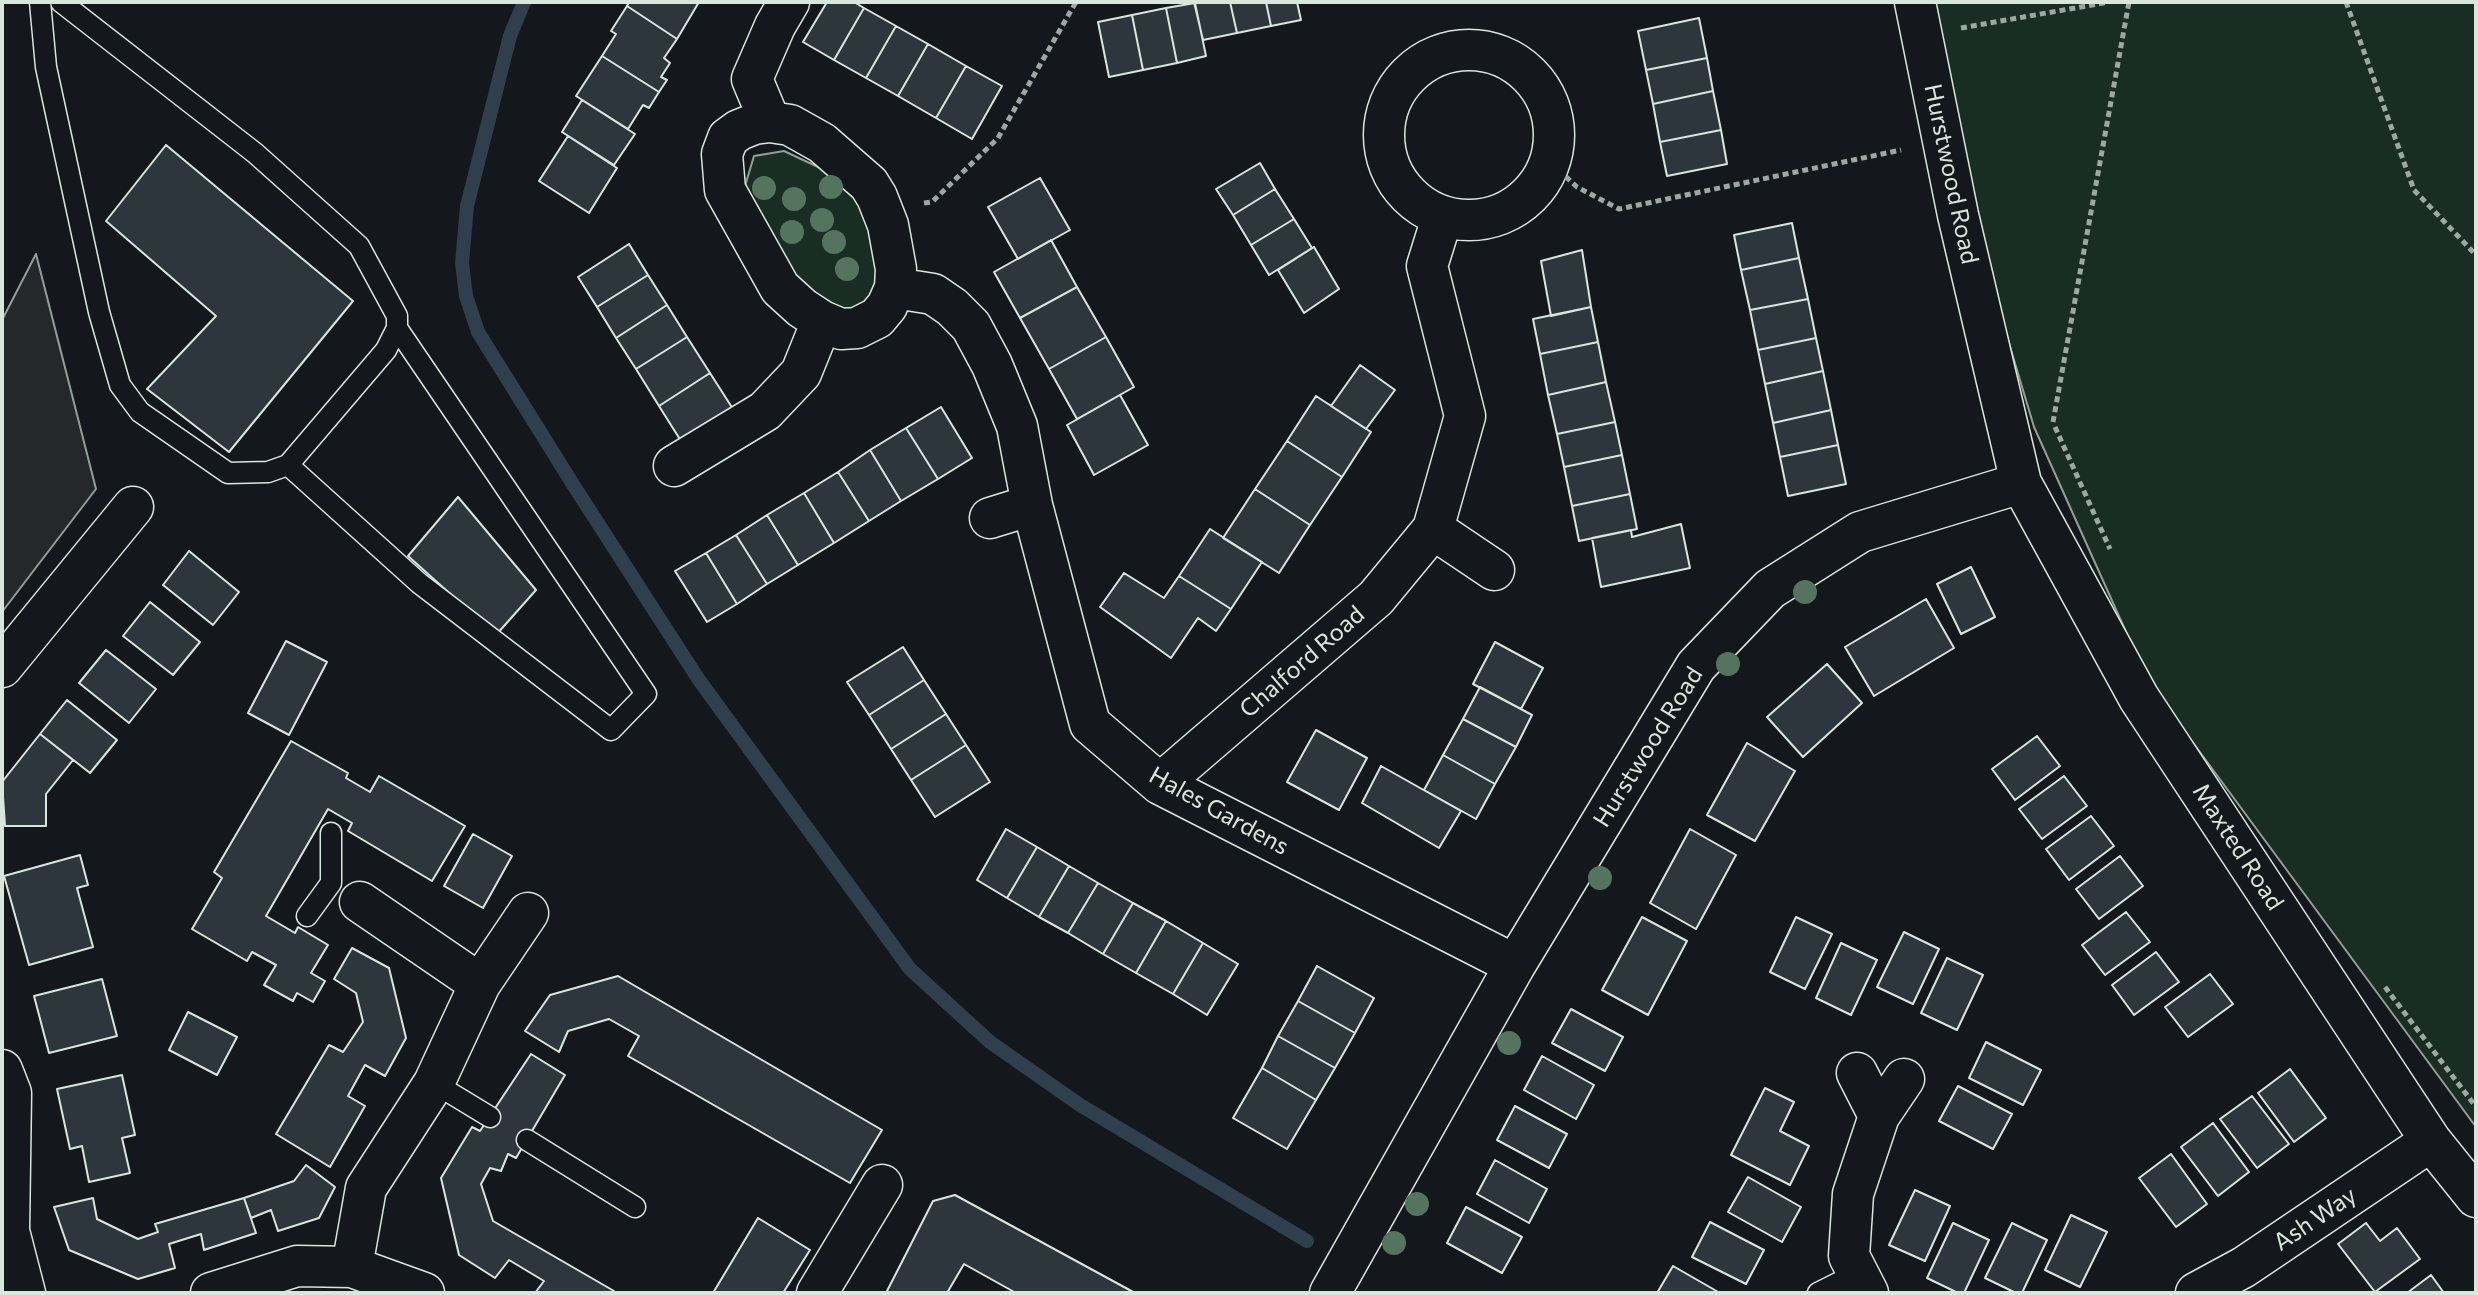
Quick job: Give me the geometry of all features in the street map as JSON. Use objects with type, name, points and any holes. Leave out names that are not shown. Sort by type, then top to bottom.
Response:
[{"type":"street","points":[[770,122],[752,79],[789,2]]},
{"type":"street","name":"Hurstwood Road","points":[[1330,1293],[1515,965],[1696,666],[1770,589],[1860,532],[2021,483],[1958,215],[1915,2]]},
{"type":"street","points":[[1469,49],[1507,58],[1545,94],[1556,132],[1551,163],[1533,195],[1504,215],[1442,218],[1421,208],[1393,177],[1383,132],[1388,105],[1401,82],[1429,59],[1469,49]]},
{"type":"street","points":[[770,122],[790,125],[822,143],[869,184],[883,211],[893,249],[895,288],[887,306],[877,318],[857,328],[841,329],[822,321],[780,288],[725,190],[722,154],[728,138],[754,124],[770,122]]},
{"type":"street","name":"Chalford Road","points":[[1160,784],[1376,598],[1433,529],[1465,416],[1427,266],[1442,218]]},
{"type":"street","name":"Hales Gardens","points":[[895,288],[933,294],[952,307],[971,326],[992,365],[1017,426],[1032,505],[1090,724],[1160,784],[1515,965]]},
{"type":"street","points":[[674,466],[765,411],[801,373],[822,321]]},
{"type":"street","name":"Maxted Road","points":[[2021,483],[2139,698],[2431,1141],[2476,1197]]},
{"type":"street","points":[[990,518],[1032,505]]},
{"type":"street","points":[[2,667],[133,507]]},
{"type":"street","points":[[1433,529],[1494,570]]},
{"type":"street","points":[[346,893],[480,984]]},
{"type":"street","points":[[352,1267],[366,1188],[434,1083],[480,984],[528,913]]},
{"type":"street","points":[[2,1070],[11,1093],[9,1231],[25,1293]]},
{"type":"street","points":[[1857,1073],[1879,1116]]},
{"type":"street","points":[[1863,1283],[1849,1256],[1853,1194],[1879,1116],[1904,1079]]},
{"type":"street","name":"Ash Way","points":[[2196,1293],[2244,1267],[2431,1141]]},
{"type":"street","points":[[817,1293],[882,1185]]},
{"type":"street","points":[[211,1293],[297,1266],[352,1267],[424,1293]]},
{"type":"lane","points":[[40,2],[46,67],[99,312],[120,385],[140,412],[228,473],[268,472],[288,465],[386,350],[397,328],[397,316],[359,246],[255,153],[61,2]]},
{"type":"lane","points":[[288,465],[419,583],[611,730],[646,694],[397,328]]},
{"type":"lane","points":[[307,916],[346,893],[331,833]]},
{"type":"lane","points":[[434,1083],[490,1117]]},
{"type":"lane","points":[[527,1140],[635,1207]]},
{"type":"lane","points":[[1818,1293],[1863,1283]]},
{"type":"path","points":[[883,211],[932,202],[998,138],[1076,2]]},
{"type":"path","points":[[1953,30],[2109,2]]},
{"type":"path","points":[[2053,423],[2129,2]]},
{"type":"path","points":[[2346,2],[2414,190],[2476,255]]},
{"type":"path","points":[[1551,163],[1577,187],[1619,209],[1944,141]]},
{"type":"path","points":[[2048,409],[2111,552]]},
{"type":"path","points":[[2379,980],[2476,1107]]},
{"type":"green space","points":[[1932,2],[2476,2],[2476,1127],[2149,683],[2034,427],[1969,209]]},
{"type":"green space","points":[[784,151],[852,183],[872,236],[878,280],[870,302],[848,315],[819,302],[792,273],[745,186],[754,156]]},
{"type":"shaded area","points":[[36,254],[96,489],[2,612],[2,320]]},
{"type":"building","points":[[629,2],[699,2],[677,39],[627,6]]},
{"type":"building","points":[[827,2],[854,2],[864,8],[834,60],[803,42]]},
{"type":"building","points":[[1194,2],[1230,2],[1237,33],[1203,40]]},
{"type":"building","points":[[1230,2],[1266,2],[1271,26],[1237,33]]},
{"type":"building","points":[[1266,2],[1297,2],[1301,20],[1271,26]]},
{"type":"building","points":[[1195,3],[1206,56],[1177,63],[1166,8]]},
{"type":"building","points":[[627,6],[677,39],[664,58],[670,63],[661,77],[667,80],[659,92],[602,56],[616,34],[611,31]]},
{"type":"building","points":[[864,8],[896,26],[866,78],[834,60]]},
{"type":"building","points":[[1166,8],[1177,63],[1143,70],[1132,15]]},
{"type":"building","points":[[1132,15],[1143,70],[1109,77],[1098,22]]},
{"type":"building","points":[[1699,18],[1707,58],[1646,70],[1638,31]]},
{"type":"building","points":[[896,26],[928,44],[898,96],[866,78]]},
{"type":"building","points":[[928,44],[966,66],[936,118],[898,96]]},
{"type":"building","points":[[602,56],[659,92],[649,108],[643,105],[628,129],[576,96]]},
{"type":"building","points":[[1707,58],[1713,91],[1653,104],[1646,70]]},
{"type":"building","points":[[966,66],[1002,86],[972,139],[936,118]]},
{"type":"building","points":[[1713,91],[1721,130],[1660,142],[1653,104]]},
{"type":"building","points":[[582,100],[635,134],[614,165],[562,132]]},
{"type":"building","points":[[1721,130],[1727,164],[1667,176],[1660,142]]},
{"type":"building","points":[[568,136],[617,168],[589,213],[539,181]]},
{"type":"building","points":[[166,145],[353,301],[229,452],[147,389],[216,316],[106,221]]},
{"type":"building","points":[[1260,163],[1275,189],[1233,215],[1216,189]]},
{"type":"building","points":[[1040,178],[1070,230],[1018,259],[988,207]]},
{"type":"building","points":[[1275,189],[1294,219],[1251,245],[1233,215]]},
{"type":"building","points":[[1294,219],[1312,248],[1269,275],[1251,245]]},
{"type":"building","points":[[1792,223],[1799,258],[1741,270],[1734,235]]},
{"type":"building","points":[[1051,240],[1077,287],[1020,318],[994,272]]},
{"type":"building","points":[[629,244],[648,275],[597,307],[578,277]]},
{"type":"building","points":[[1314,247],[1339,289],[1304,313],[1278,270]]},
{"type":"building","points":[[1582,250],[1591,307],[1551,316],[1541,261]]},
{"type":"building","points":[[1799,258],[1808,299],[1750,310],[1741,270]]},
{"type":"building","points":[[648,275],[667,305],[616,338],[597,307]]},
{"type":"building","points":[[1077,287],[1106,337],[1049,369],[1020,318]]},
{"type":"building","points":[[1808,299],[1816,338],[1758,350],[1750,310]]},
{"type":"building","points":[[667,305],[687,337],[636,369],[616,338]]},
{"type":"building","points":[[1591,307],[1598,342],[1540,354],[1533,319]]},
{"type":"building","points":[[687,337],[710,373],[659,406],[636,369]]},
{"type":"building","points":[[1106,337],[1134,387],[1077,419],[1049,369]]},
{"type":"building","points":[[1816,338],[1823,371],[1765,384],[1758,350]]},
{"type":"building","points":[[1598,342],[1606,382],[1548,395],[1540,354]]},
{"type":"building","points":[[1360,365],[1395,390],[1366,429],[1331,406]]},
{"type":"building","points":[[1823,371],[1831,410],[1773,423],[1765,384]]},
{"type":"building","points":[[710,373],[733,409],[681,441],[659,406]]},
{"type":"building","points":[[1606,382],[1615,422],[1557,434],[1548,395]]},
{"type":"building","points":[[1120,395],[1148,445],[1094,475],[1067,425]]},
{"type":"building","points":[[1316,396],[1371,432],[1342,477],[1287,441]]},
{"type":"building","points":[[941,407],[972,458],[938,479],[906,428]]},
{"type":"building","points":[[1831,410],[1838,445],[1780,457],[1773,423]]},
{"type":"building","points":[[1615,422],[1622,455],[1564,467],[1557,434]]},
{"type":"building","points":[[906,428],[938,479],[901,501],[870,450]]},
{"type":"building","points":[[1287,441],[1342,477],[1310,525],[1255,489]]},
{"type":"building","points":[[1838,445],[1846,484],[1788,496],[1780,457]]},
{"type":"building","points":[[870,450],[901,501],[869,521],[838,472]]},
{"type":"building","points":[[1622,455],[1630,494],[1572,506],[1564,467]]},
{"type":"building","points":[[838,472],[869,521],[834,543],[804,493]]},
{"type":"building","points":[[1255,489],[1310,525],[1279,573],[1223,538]]},
{"type":"building","points":[[804,493],[834,543],[798,565],[767,515]]},
{"type":"building","points":[[1630,494],[1637,529],[1579,541],[1572,506]]},
{"type":"building","points":[[458,497],[536,590],[496,635],[408,556]]},
{"type":"building","points":[[767,515],[798,565],[767,584],[736,535]]},
{"type":"building","points":[[1681,524],[1690,568],[1601,587],[1592,538],[1631,530],[1632,537]]},
{"type":"building","points":[[1210,529],[1262,562],[1231,609],[1179,576]]},
{"type":"building","points":[[736,535],[767,584],[737,604],[706,553]]},
{"type":"building","points":[[189,551],[239,592],[213,625],[163,585]]},
{"type":"building","points":[[706,553],[737,604],[707,622],[675,571]]},
{"type":"building","points":[[1971,567],[1995,617],[1961,634],[1937,584]]},
{"type":"building","points":[[1124,573],[1164,598],[1179,576],[1231,609],[1216,631],[1198,618],[1171,658],[1100,607]]},
{"type":"building","points":[[1926,599],[1954,648],[1874,696],[1845,647]]},
{"type":"building","points":[[150,602],[200,642],[173,675],[123,636]]},
{"type":"building","points":[[286,641],[327,662],[289,735],[248,713]]},
{"type":"building","points":[[1495,642],[1543,668],[1521,709],[1473,684]]},
{"type":"building","points":[[903,647],[924,680],[869,715],[847,682]]},
{"type":"building","points":[[106,650],[156,689],[129,723],[79,683]]},
{"type":"building","points":[[1827,664],[1862,703],[1803,757],[1767,717]]},
{"type":"building","points":[[924,680],[946,714],[891,749],[869,715]]},
{"type":"building","points":[[1480,687],[1532,715],[1516,747],[1463,719]]},
{"type":"building","points":[[67,700],[117,740],[90,773],[40,734]]},
{"type":"building","points":[[946,714],[966,745],[911,780],[891,749]]},
{"type":"building","points":[[1463,719],[1516,747],[1495,784],[1443,755]]},
{"type":"building","points":[[1316,730],[1367,758],[1339,810],[1287,782]]},
{"type":"building","points":[[40,734],[73,760],[46,794],[46,826],[5,826],[2,782]]},
{"type":"building","points":[[2037,736],[2060,766],[2015,800],[1992,769]]},
{"type":"building","points":[[291,741],[348,773],[346,778],[370,792],[379,776],[465,826],[432,881],[348,831],[352,823],[328,809],[266,916],[295,933],[298,927],[328,945],[311,973],[325,981],[313,1002],[297,993],[293,1001],[264,985],[276,965],[252,952],[247,961],[192,929],[222,878],[214,872]]},
{"type":"building","points":[[1747,743],[1795,771],[1755,841],[1707,815]]},
{"type":"building","points":[[966,745],[990,782],[935,817],[911,780]]},
{"type":"building","points":[[1443,755],[1495,784],[1476,819],[1424,790]]},
{"type":"building","points":[[1381,766],[1461,811],[1439,848],[1362,803]]},
{"type":"building","points":[[2064,776],[2087,806],[2042,839],[2019,809]]},
{"type":"building","points":[[2091,816],[2114,846],[2069,880],[2046,849]]},
{"type":"building","points":[[1006,829],[1037,847],[1007,898],[977,880]]},
{"type":"building","points":[[1690,829],[1736,855],[1696,929],[1650,903]]},
{"type":"building","points":[[473,834],[512,856],[483,908],[444,886]]},
{"type":"building","points":[[1037,847],[1069,866],[1039,917],[1007,898]]},
{"type":"building","points":[[80,855],[88,885],[77,888],[93,947],[29,965],[4,876]]},
{"type":"building","points":[[2120,856],[2143,886],[2099,919],[2076,889]]},
{"type":"building","points":[[1069,866],[1098,883],[1068,933],[1039,917]]},
{"type":"building","points":[[1098,883],[1133,903],[1103,954],[1068,933]]},
{"type":"building","points":[[1133,903],[1166,921],[1136,973],[1103,954]]},
{"type":"building","points":[[2126,912],[2150,942],[2105,975],[2082,945]]},
{"type":"building","points":[[1642,917],[1687,941],[1648,1015],[1602,990]]},
{"type":"building","points":[[1796,917],[1832,934],[1805,989],[1770,972]]},
{"type":"building","points":[[1166,921],[1203,943],[1173,994],[1136,973]]},
{"type":"building","points":[[1904,932],[1939,949],[1913,1004],[1877,987]]},
{"type":"building","points":[[1203,943],[1238,964],[1207,1015],[1173,994]]},
{"type":"building","points":[[1841,943],[1877,960],[1851,1015],[1816,998]]},
{"type":"building","points":[[352,948],[389,968],[406,1038],[385,1076],[365,1065],[348,1096],[365,1106],[330,1167],[276,1134],[329,1045],[343,1052],[363,1022],[356,993],[334,979]]},
{"type":"building","points":[[2156,952],[2179,982],[2134,1015],[2112,985]]},
{"type":"building","points":[[1947,958],[1983,975],[1957,1030],[1921,1013]]},
{"type":"building","points":[[1317,966],[1374,998],[1355,1033],[1298,1001]]},
{"type":"building","points":[[2210,974],[2233,1004],[2188,1037],[2165,1007]]},
{"type":"building","points":[[618,976],[882,1130],[850,1183],[628,1056],[639,1036],[609,1019],[568,1031],[559,1052],[525,1031],[550,995]]},
{"type":"building","points":[[102,979],[117,1036],[49,1053],[34,996]]},
{"type":"building","points":[[1298,1001],[1355,1033],[1335,1068],[1278,1036]]},
{"type":"building","points":[[1571,1009],[1623,1037],[1605,1071],[1552,1043]]},
{"type":"building","points":[[188,1012],[237,1037],[217,1075],[169,1050]]},
{"type":"building","points":[[1278,1036],[1335,1068],[1316,1100],[1262,1068]]},
{"type":"building","points":[[1986,1042],[2041,1070],[2023,1105],[1969,1078]]},
{"type":"building","points":[[531,1054],[565,1075],[516,1158],[508,1154],[501,1171],[490,1168],[481,1184],[493,1221],[613,1293],[535,1293],[544,1281],[509,1260],[495,1278],[459,1255],[441,1178],[472,1127],[480,1131]]},
{"type":"building","points":[[1542,1056],[1594,1085],[1576,1119],[1524,1090]]},
{"type":"building","points":[[1262,1068],[1316,1100],[1287,1149],[1233,1118]]},
{"type":"building","points":[[2290,1069],[2326,1118],[2294,1142],[2258,1093]]},
{"type":"building","points":[[122,1075],[135,1135],[122,1138],[130,1173],[89,1182],[82,1146],[70,1149],[57,1089]]},
{"type":"building","points":[[1958,1086],[2012,1114],[1993,1149],[1939,1121]]},
{"type":"building","points":[[1765,1088],[1794,1102],[1780,1131],[1809,1146],[1790,1185],[1731,1155]]},
{"type":"building","points":[[2252,1096],[2289,1144],[2257,1168],[2220,1119]]},
{"type":"building","points":[[1515,1106],[1567,1134],[1549,1168],[1497,1140]]},
{"type":"building","points":[[2213,1123],[2249,1172],[2218,1196],[2181,1147]]},
{"type":"building","points":[[2171,1154],[2207,1204],[2176,1227],[2139,1178]]},
{"type":"building","points":[[1495,1160],[1547,1189],[1529,1223],[1477,1194]]},
{"type":"building","points":[[306,1165],[335,1187],[319,1218],[278,1231],[271,1210],[251,1218],[244,1198],[294,1181]]},
{"type":"building","points":[[1748,1177],[1801,1207],[1782,1242],[1728,1212]]},
{"type":"building","points":[[1915,1190],[1950,1206],[1925,1261],[1889,1245]]},
{"type":"building","points":[[955,1195],[1135,1293],[1016,1293],[964,1264],[947,1293],[886,1293],[933,1201]]},
{"type":"building","points":[[93,1198],[97,1219],[138,1239],[158,1232],[155,1224],[244,1198],[256,1233],[204,1250],[201,1234],[169,1244],[175,1268],[138,1279],[69,1250],[54,1207]]},
{"type":"building","points":[[1466,1207],[1522,1237],[1502,1273],[1447,1243]]},
{"type":"building","points":[[2071,1215],[2107,1232],[2080,1287],[2045,1270]]},
{"type":"building","points":[[758,1218],[810,1250],[783,1293],[713,1293]]},
{"type":"building","points":[[1710,1222],[1764,1250],[1746,1284],[1692,1257]]},
{"type":"building","points":[[1953,1223],[1989,1240],[1964,1293],[1927,1278]]},
{"type":"building","points":[[2012,1223],[2047,1240],[2022,1293],[1985,1278]]},
{"type":"building","points":[[2366,1223],[2380,1241],[2397,1228],[2420,1259],[2375,1292],[2338,1244]]},
{"type":"building","points":[[1673,1266],[1720,1293],[1657,1293]]},
{"type":"building","points":[[2431,1275],[2444,1293],[2407,1293]]},
{"type":"waterway","points":[[524,2],[510,36],[467,206],[462,263],[466,296],[478,332],[574,486],[699,680],[910,969],[990,1042],[1080,1105],[1307,1241]]}]
